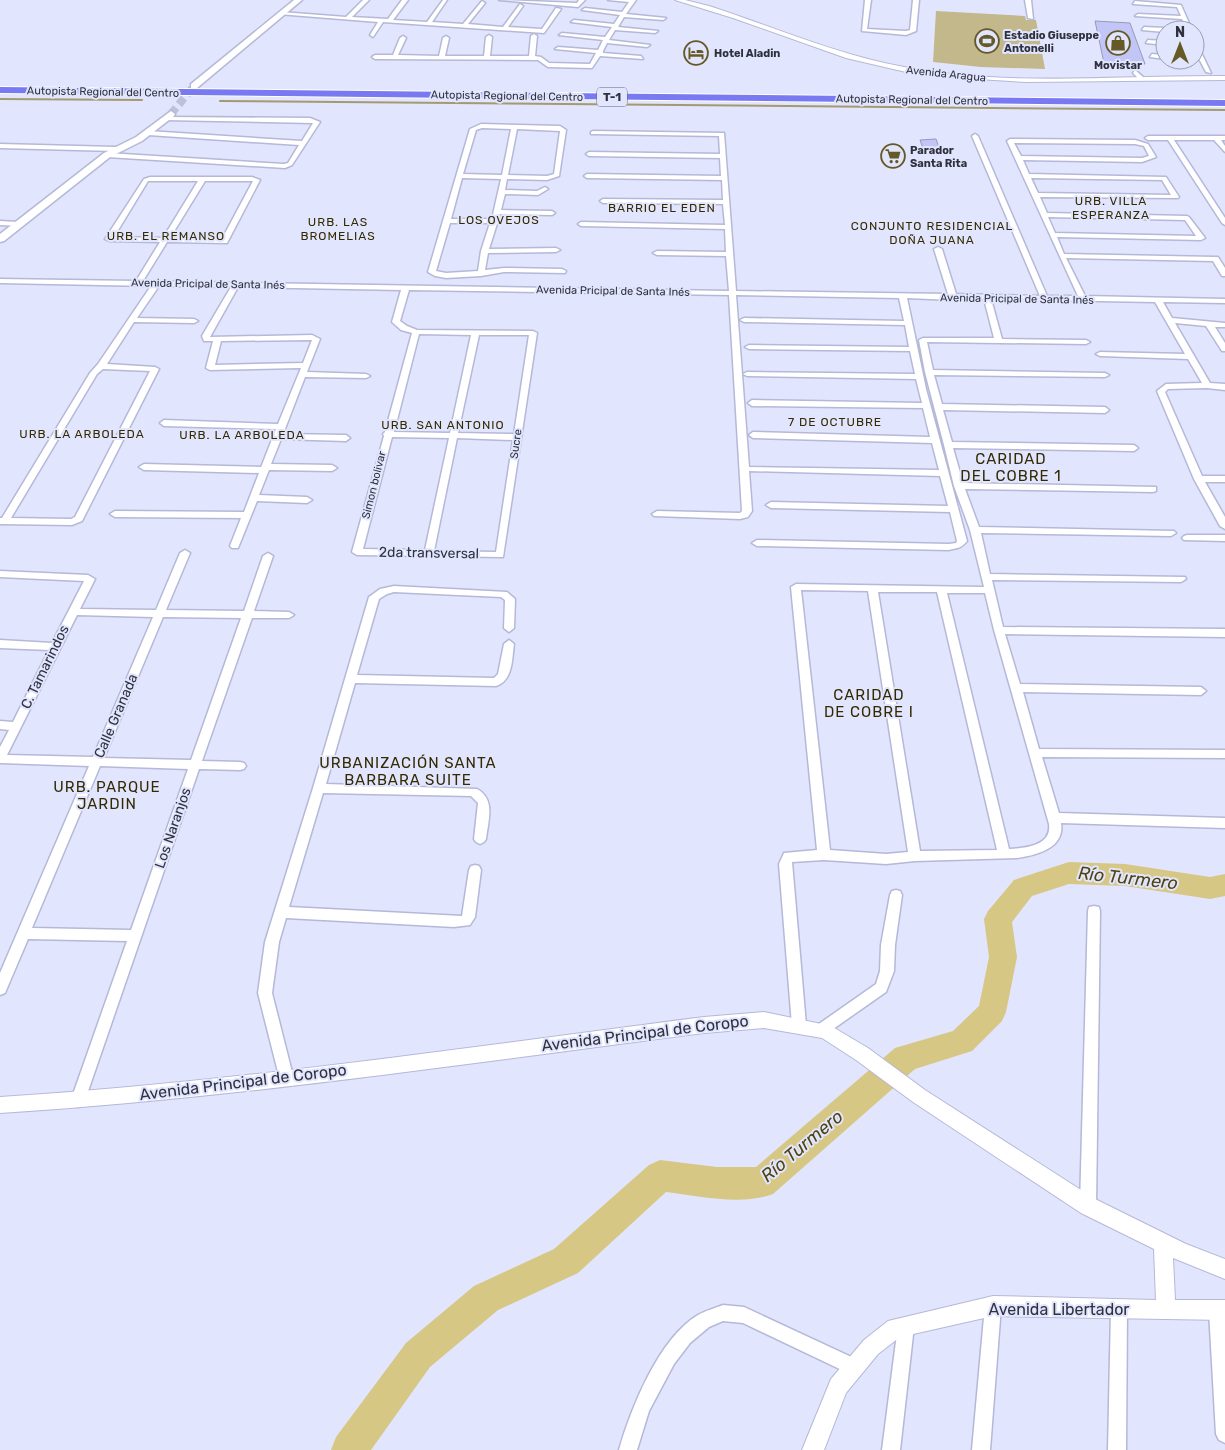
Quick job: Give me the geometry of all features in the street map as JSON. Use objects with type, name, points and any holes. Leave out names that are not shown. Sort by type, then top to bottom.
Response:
[{"type":"highway","name":"Autopista Regional del Centro","points":[[0,90],[1225,103]]},
{"type":"highway","name":"Autopista Regional del Centro","points":[[0,100],[1225,110]]},
{"type":"main road","points":[[194,86],[298,0]]},
{"type":"main road","points":[[0,239],[107,156],[148,133],[168,117]]},
{"type":"street","points":[[347,19],[366,0]]},
{"type":"street","points":[[389,22],[405,0]]},
{"type":"street","points":[[502,0],[578,5],[582,0]]},
{"type":"street","points":[[611,0],[633,1]]},
{"type":"street","name":"Avenida Aragua","points":[[678,0],[734,16],[827,51],[905,70],[996,79],[1225,78]]},
{"type":"street","name":"Avenida Aragua","points":[[697,0],[853,52],[917,66],[995,74],[1225,72]]},
{"type":"street","points":[[868,0],[864,30],[906,33],[912,31],[916,0]]},
{"type":"street","points":[[1028,0],[1031,18]]},
{"type":"street","points":[[424,25],[445,1]]},
{"type":"street","points":[[375,57],[532,58],[543,59],[545,64],[587,68],[595,65],[606,40],[633,1]]},
{"type":"street","points":[[464,26],[482,3]]},
{"type":"street","points":[[1135,3],[1179,6],[1184,18],[1138,16]]},
{"type":"street","points":[[504,29],[520,6]]},
{"type":"street","points":[[280,14],[424,25],[544,31],[558,8]]},
{"type":"street","points":[[1020,9],[1030,10]]},
{"type":"street","points":[[585,10],[663,18]]},
{"type":"street","points":[[374,35],[381,21]]},
{"type":"street","points":[[574,22],[655,31]]},
{"type":"street","points":[[1144,29],[1155,30]]},
{"type":"street","points":[[562,35],[647,45]]},
{"type":"street","points":[[532,58],[534,36]]},
{"type":"street","points":[[487,58],[489,37]]},
{"type":"street","points":[[395,57],[403,38]]},
{"type":"street","points":[[442,57],[446,38]]},
{"type":"street","points":[[1148,42],[1155,42]]},
{"type":"street","points":[[558,49],[642,58]]},
{"type":"street","points":[[1205,67],[1209,72]]},
{"type":"street","points":[[1135,72],[1142,78]]},
{"type":"street","points":[[107,156],[285,166],[290,164],[317,122],[168,117]]},
{"type":"street","points":[[459,176],[547,178],[557,175],[562,130],[555,127],[480,126],[473,128],[459,176],[446,221],[432,273],[441,275],[481,274],[498,263],[556,250]]},
{"type":"street","points":[[481,274],[485,251],[502,192],[514,127]]},
{"type":"street","points":[[148,133],[302,143]]},
{"type":"street","points":[[593,133],[722,134],[747,511],[745,515],[740,516],[657,514]]},
{"type":"street","points":[[975,136],[1045,299]]},
{"type":"street","points":[[1148,138],[1225,138]]},
{"type":"street","points":[[1170,138],[1225,223]]},
{"type":"street","points":[[1216,138],[1225,150]]},
{"type":"street","points":[[1020,158],[1148,160],[1152,157],[1146,145],[1136,142],[1010,140],[1020,158],[1082,300]]},
{"type":"street","points":[[0,146],[118,150]]},
{"type":"street","points":[[589,154],[724,156]]},
{"type":"street","points":[[587,176],[725,178]]},
{"type":"street","points":[[1027,176],[1164,178],[1176,197],[1036,195]]},
{"type":"street","points":[[155,178],[258,180],[226,240],[165,240],[112,239],[109,237],[146,180],[155,178]]},
{"type":"street","points":[[138,283],[203,179]]},
{"type":"street","points":[[502,192],[538,192],[545,188]]},
{"type":"street","points":[[603,201],[727,202]]},
{"type":"street","points":[[497,212],[552,213]]},
{"type":"street","points":[[1044,215],[1187,218],[1201,238],[1053,235]]},
{"type":"street","points":[[446,221],[494,222]]},
{"type":"street","points":[[0,222],[18,224]]},
{"type":"street","points":[[581,224],[729,227]]},
{"type":"street","points":[[938,249],[953,298]]},
{"type":"street","points":[[485,251],[498,263],[562,271]]},
{"type":"street","points":[[656,253],[729,254]]},
{"type":"street","points":[[1062,256],[1216,259],[1225,274]]},
{"type":"street","points":[[488,288],[498,263]]},
{"type":"street","name":"Avenida Pricipal de Santa Inés","points":[[0,281],[1225,301]]},
{"type":"street","points":[[3,521],[94,373],[101,366],[157,283]]},
{"type":"street","points":[[235,546],[316,339],[207,339],[206,336],[236,284]]},
{"type":"street","points":[[406,287],[396,322],[404,328],[416,332],[475,333],[428,553]]},
{"type":"street","points":[[757,543],[953,547],[961,543],[963,539],[919,377],[902,297]]},
{"type":"street","points":[[987,298],[999,341]]},
{"type":"street","points":[[1158,301],[1207,385]]},
{"type":"street","points":[[131,320],[194,321]]},
{"type":"street","points":[[744,320],[908,324]]},
{"type":"street","points":[[1168,320],[1225,325]]},
{"type":"street","points":[[1208,324],[1225,349]]},
{"type":"street","name":"Simon bolivar","points":[[357,552],[416,332]]},
{"type":"street","name":"Sucre","points":[[475,333],[533,333],[516,437],[500,555]]},
{"type":"street","points":[[217,340],[210,368],[305,365]]},
{"type":"street","points":[[799,1025],[785,864],[788,857],[824,854],[886,859],[916,856],[1004,855],[1031,851],[1049,842],[1055,834],[1054,818],[999,630],[975,530],[959,486],[929,372],[923,340],[1086,342]]},
{"type":"street","points":[[749,347],[914,349]]},
{"type":"street","points":[[1100,354],[1189,357]]},
{"type":"street","points":[[3,521],[72,522],[78,519],[155,369],[101,366]]},
{"type":"street","points":[[929,372],[1105,375]]},
{"type":"street","points":[[301,374],[366,376]]},
{"type":"street","points":[[747,374],[919,377]]},
{"type":"street","points":[[1225,387],[1207,385],[1166,387],[1161,391],[1199,479],[1225,526]]},
{"type":"street","points":[[752,404],[927,406]]},
{"type":"street","points":[[939,407],[1104,410]]},
{"type":"street","points":[[164,423],[281,427]]},
{"type":"street","points":[[388,434],[516,437]]},
{"type":"street","points":[[753,435],[936,440]]},
{"type":"street","points":[[277,436],[346,438]]},
{"type":"street","points":[[948,445],[1134,448]]},
{"type":"street","points":[[144,466],[332,468]]},
{"type":"street","points":[[752,468],[945,473]]},
{"type":"street","points":[[1199,479],[1225,479]]},
{"type":"street","points":[[959,486],[1153,489]]},
{"type":"street","points":[[253,498],[307,500]]},
{"type":"street","points":[[771,505],[954,509]]},
{"type":"street","points":[[115,514],[247,515]]},
{"type":"street","points":[[975,530],[1171,533]]},
{"type":"street","points":[[1187,538],[1225,538]]},
{"type":"street","name":"2da transversal","points":[[357,552],[500,555]]},
{"type":"street","name":"Calle Granada","points":[[0,989],[185,554]]},
{"type":"street","name":"Los Naranjos","points":[[78,1100],[268,556]]},
{"type":"street","name":"C. Tamarindos","points":[[0,574],[90,579],[0,758]]},
{"type":"street","points":[[986,577],[1181,579]]},
{"type":"street","points":[[824,854],[796,587],[990,590]]},
{"type":"street","points":[[873,588],[916,856]]},
{"type":"street","points":[[286,1076],[265,993],[272,942],[374,597],[384,591],[394,589],[503,594],[510,599],[509,628]]},
{"type":"street","points":[[941,590],[1004,855]]},
{"type":"street","points":[[72,612],[290,614]]},
{"type":"street","points":[[999,630],[1225,632]]},
{"type":"street","points":[[0,644],[55,647]]},
{"type":"street","points":[[350,679],[496,682],[503,676],[508,644]]},
{"type":"street","points":[[1016,688],[1201,692]]},
{"type":"street","points":[[0,725],[16,726]]},
{"type":"street","points":[[1034,753],[1225,754]]},
{"type":"street","points":[[0,758],[240,766]]},
{"type":"street","points":[[319,788],[472,792],[480,796],[484,803],[480,839]]},
{"type":"street","points":[[1054,818],[1225,823]]},
{"type":"street","points":[[280,912],[454,922],[465,921],[469,916],[475,870]]},
{"type":"street","points":[[821,1030],[881,988],[887,971],[888,945],[896,894]]},
{"type":"street","points":[[1088,1206],[1094,912]]},
{"type":"street","points":[[24,933],[135,936]]},
{"type":"street","name":"Avenida Principal de Coropo","points":[[0,1105],[78,1100],[334,1072],[704,1025],[764,1020],[821,1030],[862,1054],[919,1096],[1088,1206],[1162,1243],[1225,1269]]},
{"type":"street","points":[[1162,1243],[1166,1310]]},
{"type":"street","points":[[981,1450],[993,1306]]},
{"type":"street","name":"Avenida Libertador","points":[[813,1450],[838,1386],[871,1346],[895,1328],[993,1306],[1221,1310]]},
{"type":"street","points":[[1117,1450],[1119,1309]]},
{"type":"street","points":[[1221,1310],[1225,1434]]},
{"type":"street","points":[[628,1450],[637,1418],[661,1370],[693,1327],[719,1313],[731,1312],[744,1315],[854,1367]]},
{"type":"street","points":[[891,1450],[906,1326]]},
{"type":"shaded area","name":"Estadio Giuseppe Antonelli","points":[[936,11],[1025,16],[1026,20],[1036,20],[1045,69],[981,67],[933,62]]},
{"type":"building","name":"Movistar","points":[[1095,21],[1130,23],[1145,64],[1104,63]]},
{"type":"building","points":[[936,139],[941,153],[924,151],[920,140]]},
{"type":"waterway","points":[[0,99],[142,100]]},
{"type":"waterway","points":[[220,101],[1225,110]]},
{"type":"waterway","name":"Río Turmero","points":[[349,1450],[418,1355],[486,1298],[566,1261],[660,1176],[717,1183],[762,1183],[906,1058],[962,1042],[992,1012],[1003,957],[998,919],[1023,888],[1069,873],[1125,875],[1210,888],[1225,885]]},
{"type":"tunnel","points":[[171,114],[194,86]]},
{"type":"place","name":"Estadio Giuseppe Antonelli","points":[[987,41]]},
{"type":"place","name":"Movistar","points":[[1118,43]]},
{"type":"place","name":"Hotel Aladin","points":[[696,53]]},
{"type":"place","name":"Parador Santa Rita","points":[[893,156]]},
{"type":"district","name":"BARRIO EL EDEN","points":[[662,208]]},
{"type":"district","name":"URB. VILLA ESPERANZA","points":[[1111,208]]},
{"type":"district","name":"LOS OVEJOS","points":[[499,220]]},
{"type":"district","name":"URB. LAS BROMELIAS","points":[[338,229]]},
{"type":"district","name":"CONJUNTO RESIDENCIAL DOÑA JUANA","points":[[932,233]]},
{"type":"district","name":"URB. EL REMANSO","points":[[166,236]]},
{"type":"district","name":"7 DE OCTUBRE","points":[[835,422]]},
{"type":"district","name":"URB. SAN ANTONIO","points":[[443,425]]},
{"type":"district","name":"URB. LA ARBOLEDA","points":[[82,434]]},
{"type":"district","name":"URB. LA ARBOLEDA","points":[[242,435]]},
{"type":"district","name":"CARIDAD DEL COBRE 1","points":[[1011,468]]},
{"type":"district","name":"CARIDAD DE COBRE I","points":[[869,704]]},
{"type":"district","name":"URBANIZACIÓN SANTA BARBARA SUITE","points":[[408,772]]},
{"type":"district","name":"URB. PARQUE JARDIN","points":[[107,796]]}]
